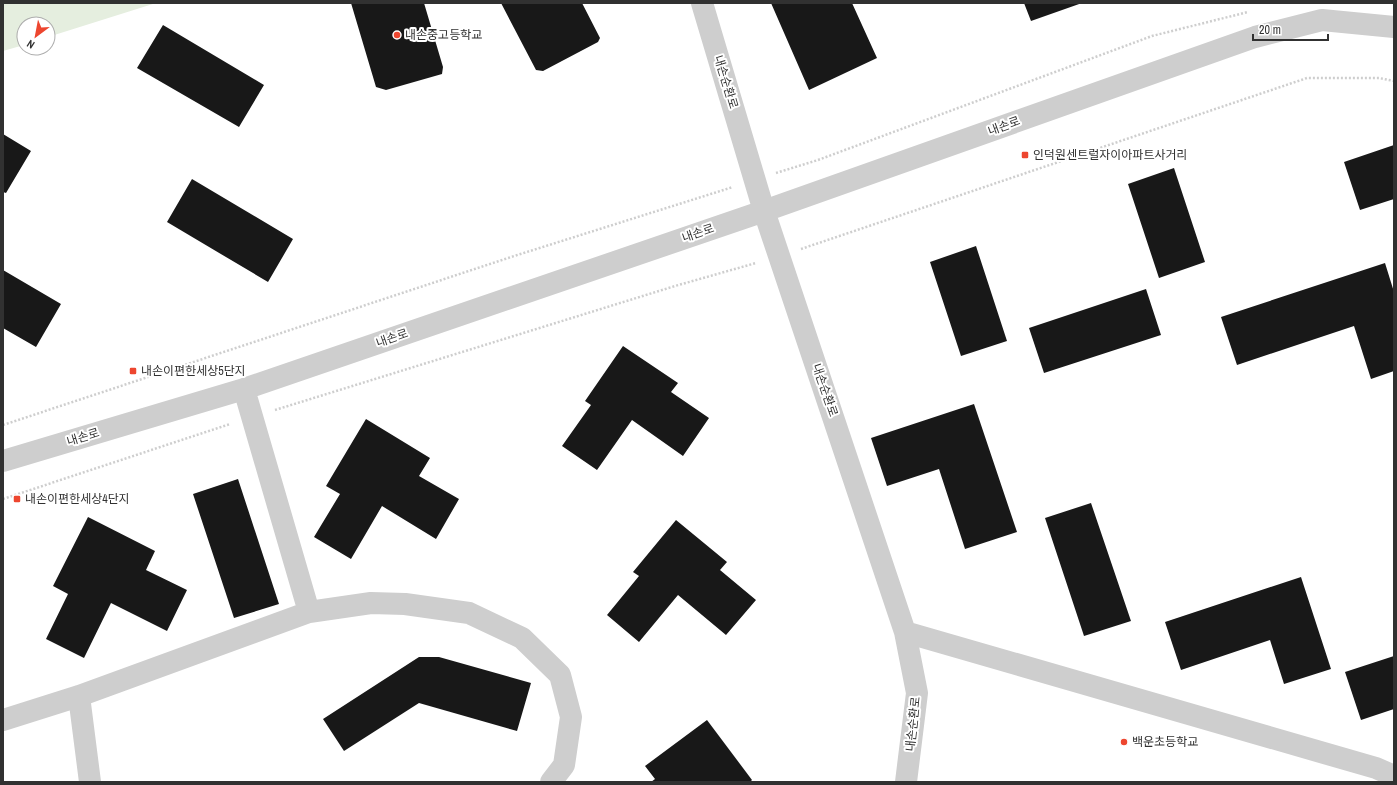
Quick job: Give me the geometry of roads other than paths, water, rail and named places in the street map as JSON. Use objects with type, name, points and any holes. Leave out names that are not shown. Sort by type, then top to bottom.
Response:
[{"type":"street","name":"내손순환로","points":[[702,3],[764,211],[905,632],[917,693],[906,782]]},
{"type":"street","name":"내손로","points":[[3,461],[244,389],[764,211],[1255,36],[1322,20],[1394,27]]},
{"type":"street","points":[[244,389],[309,612]]},
{"type":"street","points":[[3,720],[79,696],[309,612],[371,603],[405,604],[469,613],[522,638],[560,675],[571,716],[564,765],[551,782]]},
{"type":"street","points":[[905,632],[1376,768],[1394,776]]},
{"type":"street","points":[[79,696],[90,782]]},
{"type":"place","name":"내손중고등학교","points":[[397,35]]},
{"type":"place","name":"인덕원센트럴자이아파트사거리","points":[[1025,155]]},
{"type":"place","name":"내손이편한세상5단지","points":[[133,371]]},
{"type":"place","name":"내손이편한세상4단지","points":[[17,499]]},
{"type":"place","name":"백운초등학교","points":[[1124,742]]}]
